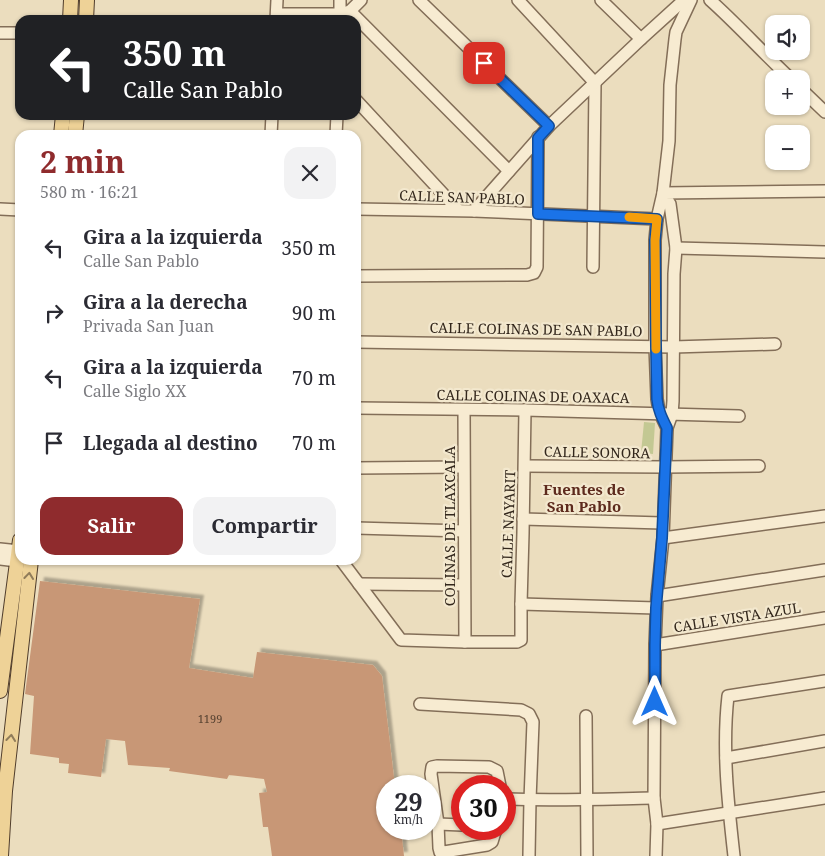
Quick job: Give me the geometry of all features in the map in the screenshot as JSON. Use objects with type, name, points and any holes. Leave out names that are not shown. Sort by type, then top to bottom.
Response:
[{"type":"main road","points":[[70,15],[72,0]]},
{"type":"main road","points":[[86,15],[87,0]]},
{"type":"main road","points":[[0,691],[20,565]]},
{"type":"main road","points":[[1,856],[21,565]]},
{"type":"street","points":[[277,0],[277,15]]},
{"type":"street","points":[[340,0],[344,15],[361,0]]},
{"type":"street","points":[[419,0],[549,126]]},
{"type":"street","points":[[518,0],[595,83],[593,267]]},
{"type":"street","points":[[601,0],[640,39]]},
{"type":"street","points":[[474,211],[549,126],[640,39],[684,0]]},
{"type":"street","points":[[666,414],[658,407],[657,399],[655,240],[669,141],[670,85],[676,32],[692,0]]},
{"type":"street","points":[[710,0],[734,21],[781,70]]},
{"type":"street","points":[[361,31],[509,171]]},
{"type":"street","points":[[0,33],[15,33]]},
{"type":"street","points":[[810,98],[825,112]]},
{"type":"street","points":[[361,105],[458,210]]},
{"type":"street","points":[[361,276],[527,276],[534,273],[537,267],[538,138]]},
{"type":"street","points":[[663,192],[825,191]]},
{"type":"street","points":[[656,856],[657,824],[654,798],[656,608],[662,538],[666,414],[673,347],[676,248],[670,204],[663,192]]},
{"type":"street","points":[[0,209],[15,210]]},
{"type":"street","name":"CALLE SAN PABLO","points":[[361,209],[458,210],[657,219]]},
{"type":"street","points":[[676,248],[825,252]]},
{"type":"street","name":"CALLE COLINAS DE SAN PABLO","points":[[361,342],[673,347],[775,344]]},
{"type":"street","name":"CALLE COLINAS DE OAXACA","points":[[361,408],[525,410],[739,416]]},
{"type":"street","name":"COLINAS DE TLAXCALA","points":[[464,410],[465,642]]},
{"type":"street","name":"CALLE NAYARIT","points":[[465,642],[517,642],[521,640],[525,410]]},
{"type":"street","name":"CALLE SONORA","points":[[525,466],[759,466]]},
{"type":"street","points":[[361,468],[463,467]]},
{"type":"street","points":[[662,538],[825,516]]},
{"type":"street","points":[[523,519],[662,523]]},
{"type":"street","points":[[361,528],[464,531]]},
{"type":"street","points":[[0,549],[15,552]]},
{"type":"street","points":[[0,559],[15,555]]},
{"type":"street","points":[[345,565],[401,640],[465,642]]},
{"type":"street","points":[[657,596],[825,570]]},
{"type":"street","points":[[359,584],[464,585]]},
{"type":"street","points":[[521,604],[656,608]]},
{"type":"street","name":"CALLE VISTA AZUL","points":[[655,645],[825,618]]},
{"type":"street","points":[[734,856],[729,814],[726,758],[728,696],[825,681]]},
{"type":"street","points":[[420,704],[521,710],[529,714],[533,722],[530,856]]},
{"type":"street","points":[[586,716],[587,856]]},
{"type":"street","points":[[726,758],[825,741]]},
{"type":"street","points":[[431,775],[432,768],[437,766],[489,767],[497,772],[498,775]]},
{"type":"street","points":[[516,799],[654,798]]},
{"type":"street","points":[[657,824],[825,798]]},
{"type":"street","points":[[439,840],[440,852],[444,852],[488,845],[493,840]]},
{"type":"green space","points":[[644,422],[655,423],[653,454],[641,453]]},
{"type":"building","points":[[40,581],[200,599],[189,668],[253,678],[257,652],[373,665],[382,676],[394,775],[376,775],[376,840],[402,840],[404,856],[272,856],[268,827],[263,827],[259,793],[267,792],[264,779],[229,775],[227,779],[169,771],[170,768],[128,765],[125,741],[106,739],[101,777],[68,773],[69,764],[59,763],[59,758],[30,754],[34,696],[25,694]]},
{"type":"slow traffic","points":[[629,217],[657,219],[655,240],[656,349]]},
{"type":"district","name":"Fuentes de San Pablo","points":[[584,498]]},
{"type":"route","points":[[484,63],[549,126],[538,138],[538,214],[657,219],[655,240],[657,399],[660,414],[667,428],[662,538],[656,608],[655,702]]}]
